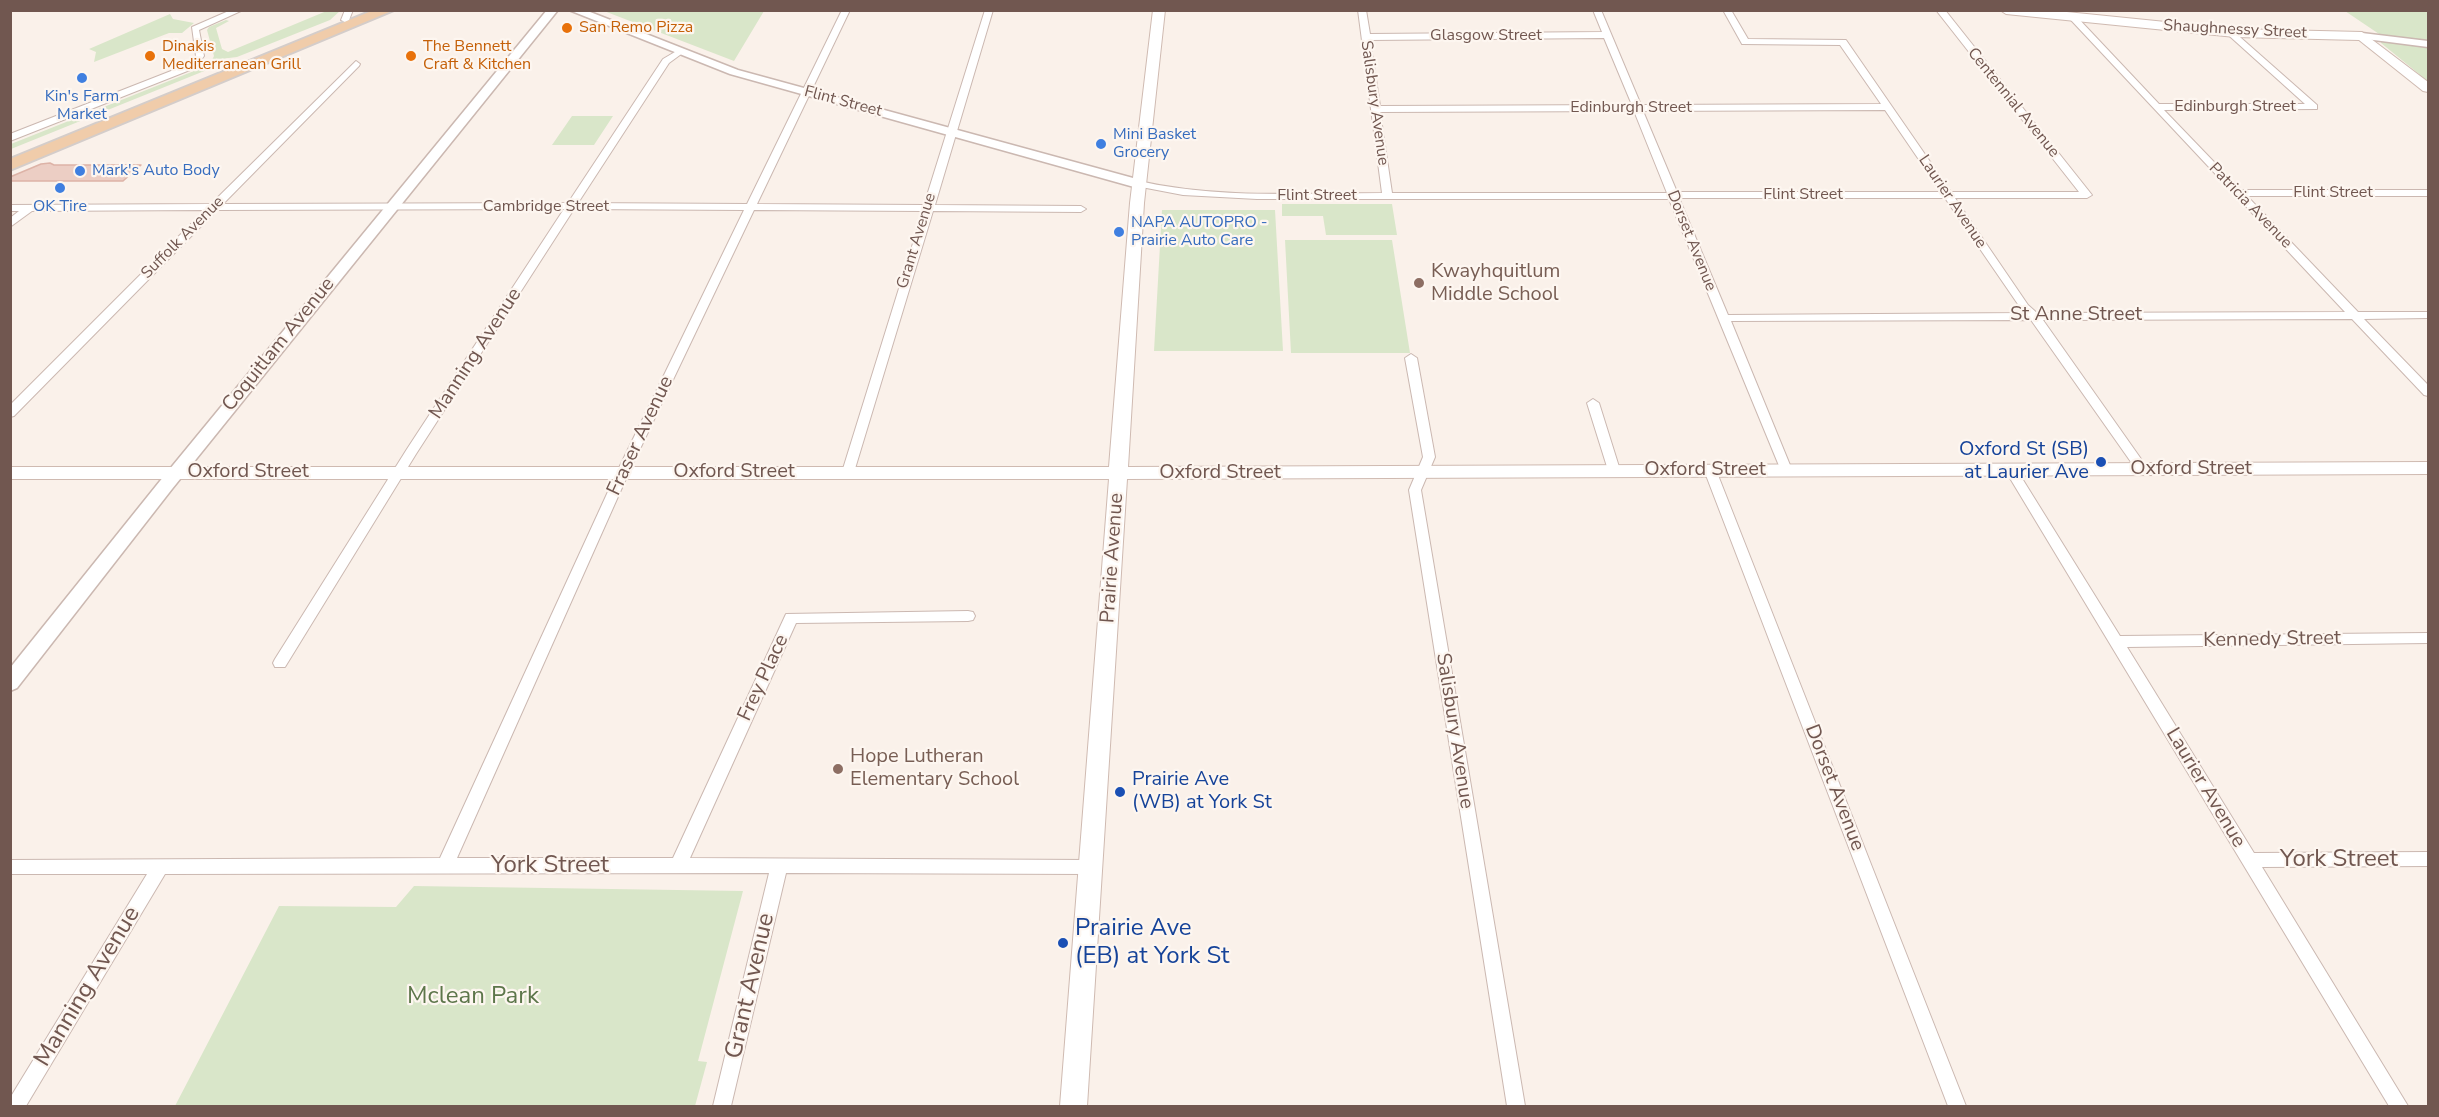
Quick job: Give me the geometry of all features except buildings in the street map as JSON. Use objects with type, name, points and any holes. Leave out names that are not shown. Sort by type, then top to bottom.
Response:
[{"type":"main road","points":[[10,156],[347,15],[367,10]]},
{"type":"main road","points":[[10,165],[387,10]]},
{"type":"main road","name":"Prairie Avenue","points":[[1074,1107],[1139,184],[1159,10]]},
{"type":"main road","name":"Shaughnessy Street","points":[[2006,10],[2229,32],[2362,36]]},
{"type":"main road","points":[[2362,36],[2428,88]]},
{"type":"main road","name":"Oxford Street","points":[[10,473],[1119,473],[2428,468]]},
{"type":"street","points":[[10,138],[192,66],[200,56],[195,29],[238,10]]},
{"type":"street","name":"Coquitlam Avenue","points":[[10,683],[390,208],[553,10]]},
{"type":"street","name":"Flint Street","points":[[574,10],[734,72],[1166,191],[1199,195],[1387,196],[2087,195]]},
{"type":"street","name":"Fraser Avenue","points":[[445,866],[623,472],[846,10]]},
{"type":"street","name":"Grant Avenue","points":[[848,472],[989,10]]},
{"type":"street","name":"Salisbury Avenue","points":[[1362,10],[1387,196]]},
{"type":"street","name":"Dorset Avenue","points":[[1597,10],[1786,470]]},
{"type":"street","name":"Laurier Avenue","points":[[1727,10],[1745,42],[1843,42],[2024,307],[2033,315],[2142,469]]},
{"type":"street","name":"Centennial Avenue","points":[[1940,10],[2087,195]]},
{"type":"street","name":"Patricia Avenue","points":[[2073,18],[2428,392]]},
{"type":"street","name":"Edinburgh Street","points":[[2156,107],[2313,107],[2229,32]]},
{"type":"street","name":"Glasgow Street","points":[[1366,37],[1606,35]]},
{"type":"street","name":"Shaughnessy Street","points":[[2362,36],[2428,44]]},
{"type":"street","name":"Manning Avenue","points":[[280,663],[399,472],[666,61],[680,52]]},
{"type":"street","name":"Suffolk Avenue","points":[[10,413],[356,64]]},
{"type":"street","name":"Edinburgh Street","points":[[1375,109],[1888,107]]},
{"type":"street","name":"Flint Street","points":[[2238,193],[2428,193]]},
{"type":"street","name":"Cambridge Street","points":[[10,208],[751,206],[1081,209]]},
{"type":"street","points":[[10,224],[29,208]]},
{"type":"street","name":"St Anne Street","points":[[1723,318],[2428,315]]},
{"type":"street","name":"Salisbury Avenue","points":[[1411,358],[1429,457],[1415,490],[1516,1107]]},
{"type":"street","points":[[1593,403],[1614,470]]},
{"type":"street","name":"Dorset Avenue","points":[[1710,470],[1957,1107]]},
{"type":"street","name":"Laurier Avenue","points":[[2011,470],[2399,1107]]},
{"type":"street","name":"Frey Place","points":[[678,866],[791,618],[968,616]]},
{"type":"street","name":"Kennedy Street","points":[[2116,642],[2428,638]]},
{"type":"street","name":"York Street","points":[[2249,860],[2428,859]]},
{"type":"street","name":"York Street","points":[[10,867],[1090,867]]},
{"type":"street","name":"Manning Avenue","points":[[16,1107],[160,867]]},
{"type":"street","name":"Grant Avenue","points":[[723,1107],[780,867]]},
{"type":"green space","points":[[329,10],[340,11],[330,20],[237,57],[212,60],[214,56],[207,30],[209,27],[226,20],[229,21],[216,28],[222,49],[228,52]]},
{"type":"green space","points":[[764,10],[734,61],[604,11]]},
{"type":"green space","points":[[2345,11],[2428,11],[2428,82],[2417,76],[2419,74],[2381,43],[2382,36]]},
{"type":"green space","points":[[170,14],[173,19],[194,23],[182,33],[169,33],[94,62],[96,52],[89,49]]},
{"type":"green space","points":[[234,59],[11,149],[11,144],[199,69],[211,61]]},
{"type":"green space","points":[[572,116],[613,116],[594,145],[552,145]]},
{"type":"green space","points":[[1282,204],[1392,204],[1397,235],[1326,235],[1323,216],[1282,216]]},
{"type":"green space","points":[[1162,210],[1275,210],[1283,351],[1154,351]]},
{"type":"green space","points":[[1285,240],[1392,240],[1410,353],[1291,353]]},
{"type":"green space","name":"Mclean Park","points":[[414,886],[743,891],[698,1061],[707,1062],[695,1106],[175,1106],[279,906],[396,907]]},
{"type":"place","name":"San Remo Pizza","points":[[567,28]]},
{"type":"place","name":"Dinakis Mediterranean Grill","points":[[150,56]]},
{"type":"place","name":"The Bennett Craft & Kitchen","points":[[411,56]]},
{"type":"place","name":"Kin's Farm Market","points":[[82,78]]},
{"type":"place","name":"Mini Basket Grocery","points":[[1101,144]]},
{"type":"place","name":"Mark's Auto Body","points":[[80,171]]},
{"type":"place","name":"OK Tire","points":[[60,188]]},
{"type":"place","name":"NAPA AUTOPRO - Prairie Auto Care","points":[[1119,232]]},
{"type":"place","name":"Kwayhquitlum Middle School","points":[[1419,283]]},
{"type":"place","name":"Oxford St (SB) at Laurier Ave","points":[[2101,462]]},
{"type":"place","name":"Hope Lutheran Elementary School","points":[[838,769]]},
{"type":"place","name":"Prairie Ave (WB) at York St","points":[[1120,792]]},
{"type":"place","name":"Prairie Ave (EB) at York St","points":[[1063,943]]}]
